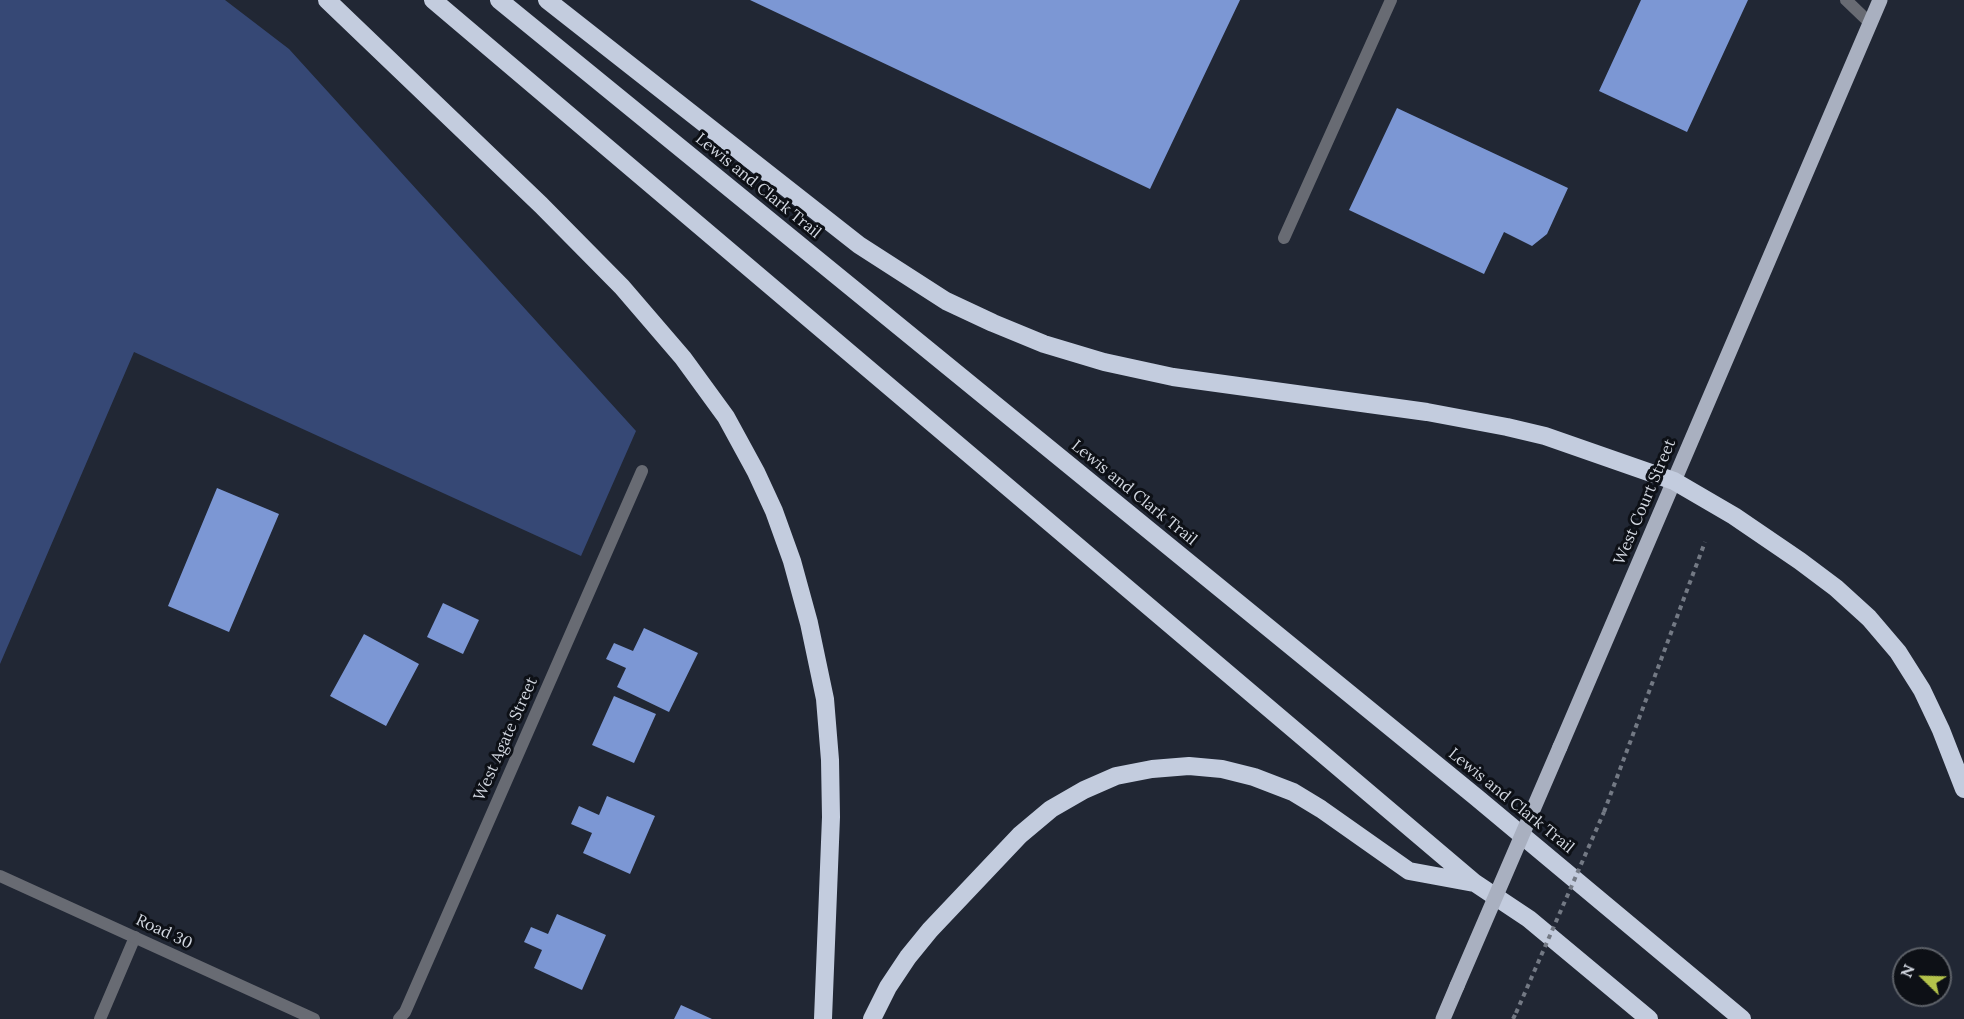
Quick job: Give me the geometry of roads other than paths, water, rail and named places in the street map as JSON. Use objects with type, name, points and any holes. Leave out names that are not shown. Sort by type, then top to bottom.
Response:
[{"type":"highway","points":[[327,0],[542,205],[622,287],[683,358],[726,417],[756,472],[774,511],[792,561],[809,623],[825,699],[830,760],[831,817],[823,1019]]},
{"type":"highway","points":[[433,0],[1474,883],[1529,918],[1649,1019]]},
{"type":"highway","name":"Lewis and Clark Trail","points":[[499,0],[1485,804],[1742,1019]]},
{"type":"highway","points":[[547,0],[859,245],[946,301],[993,323],[1054,347],[1104,362],[1173,377],[1427,412],[1507,427],[1545,436],[1674,481],[1734,516],[1791,554],[1836,588],[1869,618],[1898,652],[1923,690],[1964,789]]},
{"type":"highway","points":[[872,1019],[888,987],[908,957],[930,930],[1020,835],[1051,809],[1084,790],[1116,776],[1152,769],[1189,766],[1222,769],[1254,777],[1302,797],[1409,871],[1474,883]]},
{"type":"main road","name":"West Court Street","points":[[1443,1019],[1880,0]]},
{"type":"street","points":[[1284,238],[1391,0]]},
{"type":"street","points":[[1846,0],[1870,23]]},
{"type":"street","name":"West Agate Street","points":[[399,1019],[405,1012],[642,471]]},
{"type":"street","name":"Road 30","points":[[0,876],[314,1019]]},
{"type":"street","points":[[100,1019],[135,937]]}]
